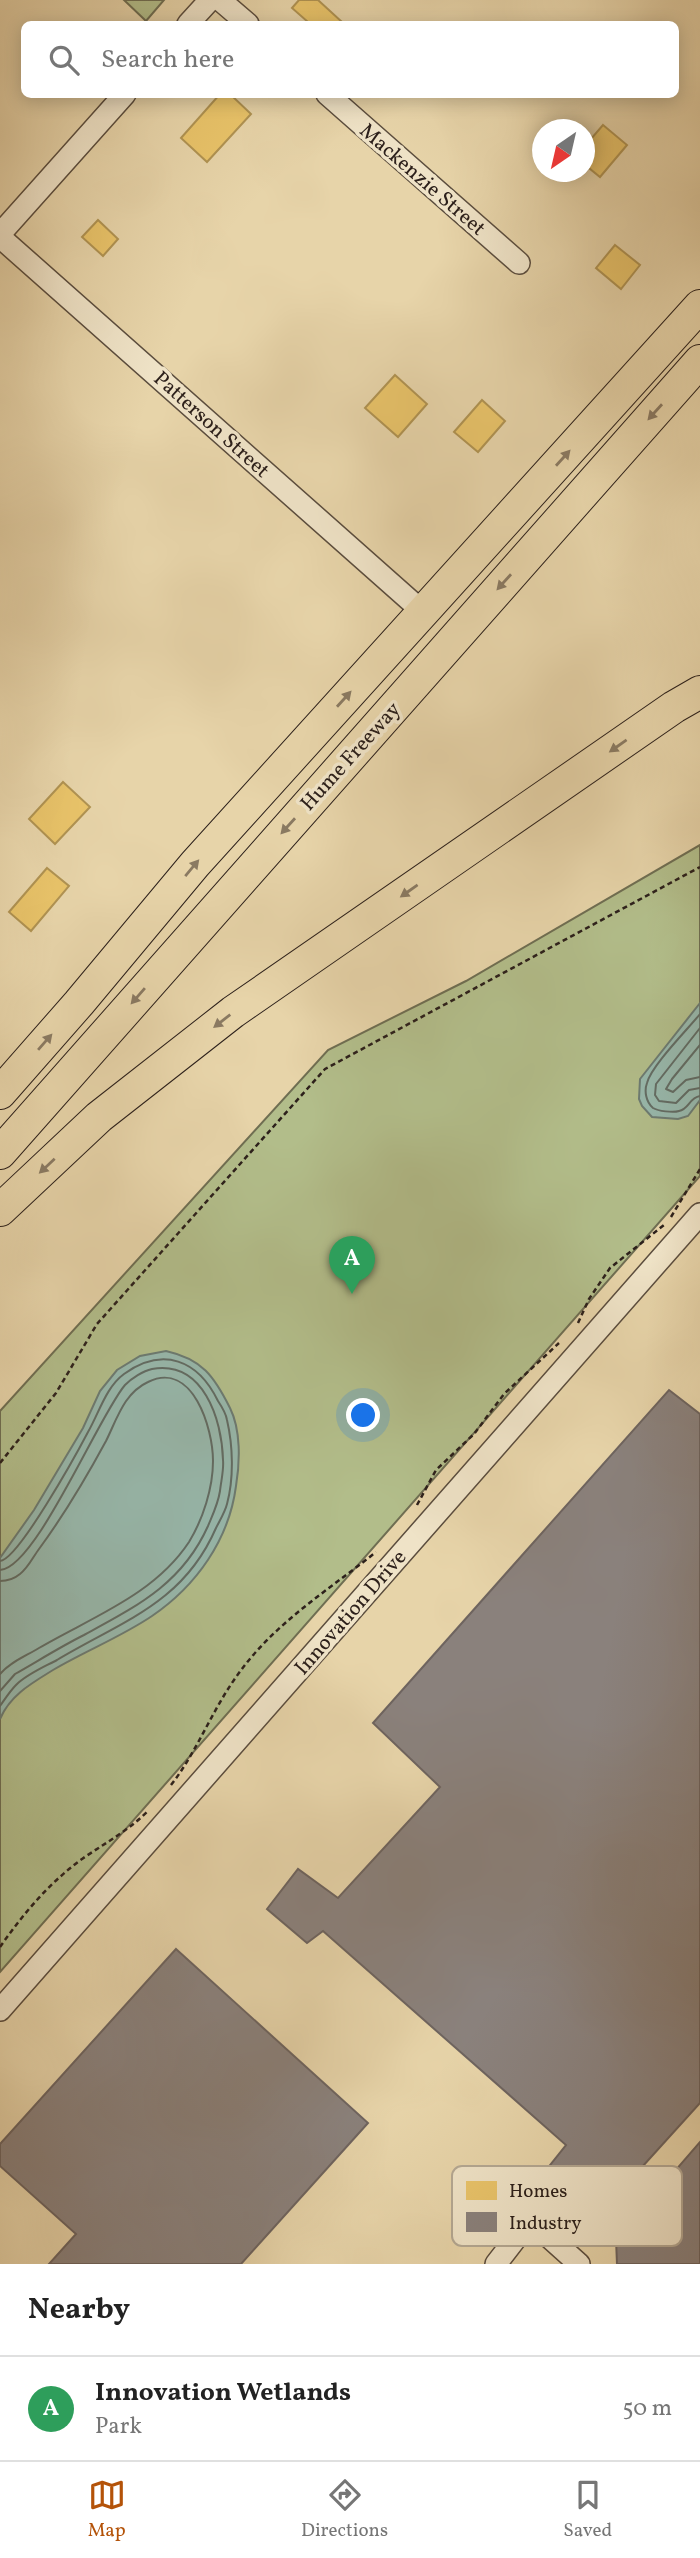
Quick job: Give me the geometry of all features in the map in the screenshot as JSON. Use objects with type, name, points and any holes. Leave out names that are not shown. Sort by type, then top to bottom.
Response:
[{"type":"highway","points":[[652,359],[700,291]]},
{"type":"highway","name":"Hume Freeway","points":[[0,1093],[195,864],[700,306]]},
{"type":"highway","name":"Hume Freeway","points":[[0,1153],[700,361]]},
{"type":"highway","points":[[0,1210],[99,1117],[233,1012],[687,699],[700,684]]},
{"type":"street","points":[[191,21],[210,0]]},
{"type":"street","points":[[220,0],[244,21]]},
{"type":"street","points":[[0,236],[121,98]]},
{"type":"street","name":"Mackenzie Street","points":[[332,98],[519,263]]},
{"type":"street","name":"Patterson Street","points":[[0,236],[423,612]]},
{"type":"street","name":"Innovation Drive","points":[[0,2010],[700,1214]]},
{"type":"street","points":[[496,2264],[510,2246]]},
{"type":"street","points":[[559,2246],[579,2264]]},
{"type":"path","points":[[0,1463],[56,1393],[97,1324],[325,1069],[700,867]]},
{"type":"path","points":[[577,1324],[589,1299],[610,1268],[669,1221],[700,1169]]},
{"type":"path","points":[[418,1504],[436,1470],[474,1434],[504,1394],[563,1340]]},
{"type":"path","points":[[170,1787],[234,1679],[264,1643],[289,1618],[380,1549]]},
{"type":"path","points":[[0,1947],[34,1902],[55,1882],[82,1859],[135,1824],[150,1809]]},
{"type":"green space","points":[[124,0],[164,0],[146,21]]},
{"type":"green space","points":[[700,845],[700,1176],[0,1972],[0,1411],[328,1050],[466,981]]},
{"type":"water","points":[[700,1003],[700,1100],[688,1116],[678,1119],[652,1117],[639,1099],[640,1079]]},
{"type":"water","points":[[166,1351],[189,1359],[206,1371],[234,1417],[239,1446],[236,1486],[226,1525],[218,1543],[196,1576],[168,1604],[140,1624],[65,1663],[30,1685],[16,1696],[0,1719],[0,1558],[34,1510],[83,1428],[100,1391],[117,1370],[140,1356]]},
{"type":"building: Homes","points":[[299,0],[318,0],[341,21],[307,21],[292,8]]},
{"type":"building: Homes","points":[[216,98],[234,98],[251,114],[207,162],[181,138]]},
{"type":"building: Homes","points":[[603,125],[627,145],[600,177],[595,173],[595,134]]},
{"type":"building: Homes","points":[[98,220],[118,239],[103,256],[82,237]]},
{"type":"building: Homes","points":[[615,245],[640,265],[621,289],[596,268]]},
{"type":"building: Homes","points":[[395,375],[427,404],[398,437],[365,408]]},
{"type":"building: Homes","points":[[482,400],[505,421],[478,452],[454,432]]},
{"type":"building: Homes","points":[[63,782],[90,807],[55,844],[29,819]]},
{"type":"building: Homes","points":[[47,868],[69,886],[31,931],[9,912]]},
{"type":"building: Industry","points":[[669,1390],[700,1414],[700,2103],[643,2166],[549,2166],[566,2145],[323,1931],[307,1943],[267,1909],[298,1869],[338,1898],[440,1787],[373,1723]]},
{"type":"building: Industry","points":[[176,1949],[368,2123],[241,2264],[49,2264],[76,2234],[0,2166],[0,2144]]},
{"type":"building: Industry","points":[[700,2142],[700,2264],[617,2264],[616,2246],[682,2246],[682,2166],[679,2166]]},
{"type":"place","name":"Innovation Wetlands","points":[[352,1294]]}]
